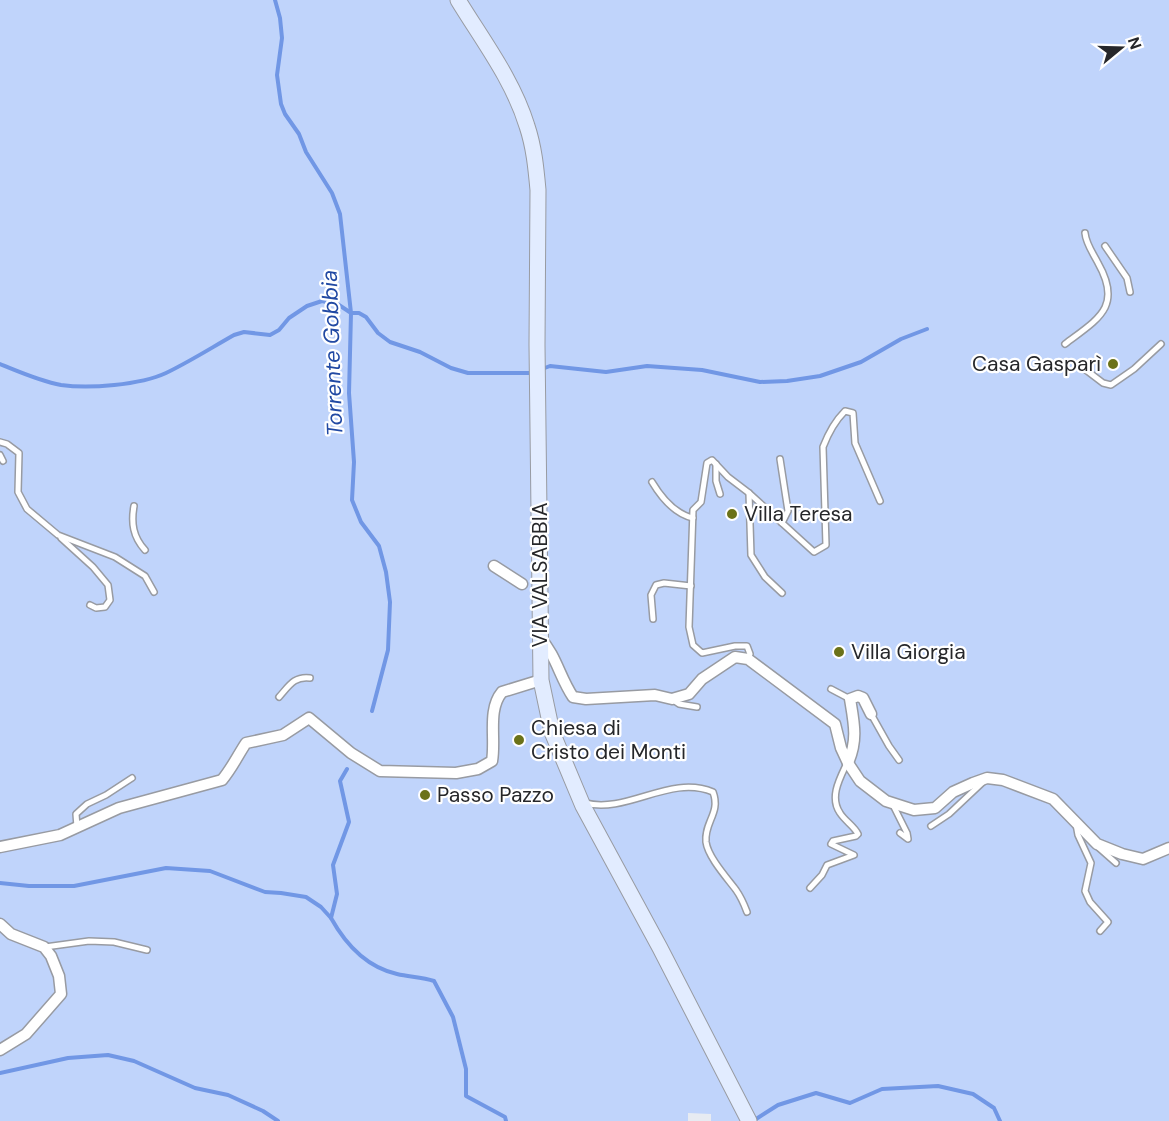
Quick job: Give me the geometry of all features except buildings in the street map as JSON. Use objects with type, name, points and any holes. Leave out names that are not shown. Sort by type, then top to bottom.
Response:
[{"type":"main road","name":"VIA VALSABBIA","points":[[458,0],[508,81],[523,114],[532,143],[538,190],[536,485],[541,680],[552,732],[582,804],[660,948],[749,1121]]},
{"type":"street","points":[[494,566],[522,584]]},
{"type":"street","points":[[540,638],[550,649],[565,685],[573,697],[586,699],[655,695],[672,699],[689,694],[702,679],[735,657],[748,659],[835,724],[841,748],[860,781],[892,804],[914,810],[935,808],[953,792],[987,778],[1003,780],[1053,799],[1097,844],[1143,859],[1169,848]]},
{"type":"street","points":[[0,847],[60,835],[119,808],[222,780],[246,743],[283,735],[309,718],[351,753],[380,771],[456,773],[478,769],[492,760],[495,702],[502,692],[516,683],[541,680]]},
{"type":"street","points":[[848,763],[854,750],[855,728],[850,699],[858,696],[864,698],[871,714]]},
{"type":"street","points":[[0,924],[11,934],[33,945],[44,947],[51,956],[59,976],[61,994],[26,1034],[0,1050]]},
{"type":"lane","points":[[1065,344],[1093,323],[1107,308],[1110,293],[1106,277],[1086,240],[1085,233]]},
{"type":"lane","points":[[1105,246],[1127,279],[1130,292]]},
{"type":"lane","points":[[1082,366],[1103,383],[1111,386],[1161,344]]},
{"type":"lane","points":[[748,659],[750,654],[747,646],[735,646],[702,653],[693,645],[689,627],[693,510],[701,502],[707,463],[712,460],[814,552],[826,545],[823,447],[828,434],[845,411],[853,413],[855,443],[880,501]]},
{"type":"lane","points":[[0,442],[19,453],[18,492],[27,509],[93,567],[108,585],[110,600],[105,607],[96,608],[90,605]]},
{"type":"lane","points":[[780,459],[788,511],[782,523]]},
{"type":"lane","points":[[716,464],[716,481],[720,494]]},
{"type":"lane","points":[[652,482],[668,503],[683,516],[693,518]]},
{"type":"lane","points":[[749,493],[751,555],[765,577],[782,593]]},
{"type":"lane","points":[[134,506],[132,520],[137,540],[146,550]]},
{"type":"lane","points":[[58,535],[114,557],[145,576],[154,592]]},
{"type":"lane","points":[[653,619],[651,595],[656,585],[664,583],[691,586]]},
{"type":"lane","points":[[279,697],[294,680],[303,677],[310,678]]},
{"type":"lane","points":[[831,689],[850,699]]},
{"type":"lane","points":[[672,699],[679,704],[697,707]]},
{"type":"lane","points":[[871,714],[899,760]]},
{"type":"lane","points":[[810,888],[822,875],[827,865],[854,855],[831,844],[833,841],[856,837],[858,834],[839,812],[836,804],[836,785],[848,763]]},
{"type":"lane","points":[[77,827],[76,814],[87,804],[132,778]]},
{"type":"lane","points":[[931,826],[949,814],[987,778]]},
{"type":"lane","points":[[582,804],[598,806],[617,804],[669,789],[701,787],[713,792],[717,802],[707,832],[706,843],[747,912]]},
{"type":"lane","points":[[892,804],[908,839],[900,833]]},
{"type":"lane","points":[[1075,820],[1078,835],[1091,863],[1085,891],[1090,902],[1108,922],[1100,931]]},
{"type":"lane","points":[[1097,844],[1116,863]]},
{"type":"lane","points":[[44,947],[89,941],[114,942],[147,950]]},
{"type":"lane","points":[[89,941],[98,947]]},
{"type":"shaded area","points":[[0,0],[1169,0],[1169,1121],[711,1121],[711,1114],[688,1113],[688,1121],[0,1121]]},
{"type":"waterway","name":"Torrente Gobbia","points":[[275,0],[282,38],[277,75],[281,104],[299,134],[306,152],[332,193],[340,214],[351,313],[349,393],[354,462],[352,500],[361,522],[379,546],[386,572],[390,602],[388,650],[372,711]]},
{"type":"waterway","points":[[0,364],[38,379],[61,385],[100,386],[129,383],[155,377],[175,369],[234,335],[244,332],[270,335],[307,306],[322,301],[339,305],[351,313],[359,313],[366,317],[378,333],[390,342],[420,352],[451,368],[468,373],[532,373]]},
{"type":"waterway","points":[[542,369],[550,366],[606,372],[647,366],[702,370],[760,382],[787,381],[820,376],[861,362],[901,339],[927,329]]},
{"type":"waterway","points":[[347,769],[340,781],[349,822],[333,865],[337,894],[331,918],[350,946],[366,960],[386,971],[434,981],[453,1017],[466,1069],[466,1096],[505,1117],[506,1121]]},
{"type":"waterway","points":[[0,883],[29,886],[74,886],[166,868],[210,871],[265,892],[306,897],[321,907],[331,918]]},
{"type":"waterway","points":[[0,1073],[68,1058],[108,1055],[134,1061],[195,1088],[228,1095],[263,1111],[278,1121]]},
{"type":"waterway","points":[[753,1121],[778,1105],[816,1093],[850,1103],[882,1089],[938,1086],[973,1094],[994,1108],[1000,1121]]},
{"type":"place","name":"Casa Gasparì","points":[[1113,364]]},
{"type":"place","name":"Villa Teresa","points":[[732,514]]},
{"type":"place","name":"Villa Giorgia","points":[[839,652]]},
{"type":"place","name":"Chiesa di Cristo dei Monti","points":[[519,740]]},
{"type":"place","name":"Passo Pazzo","points":[[425,795]]}]
